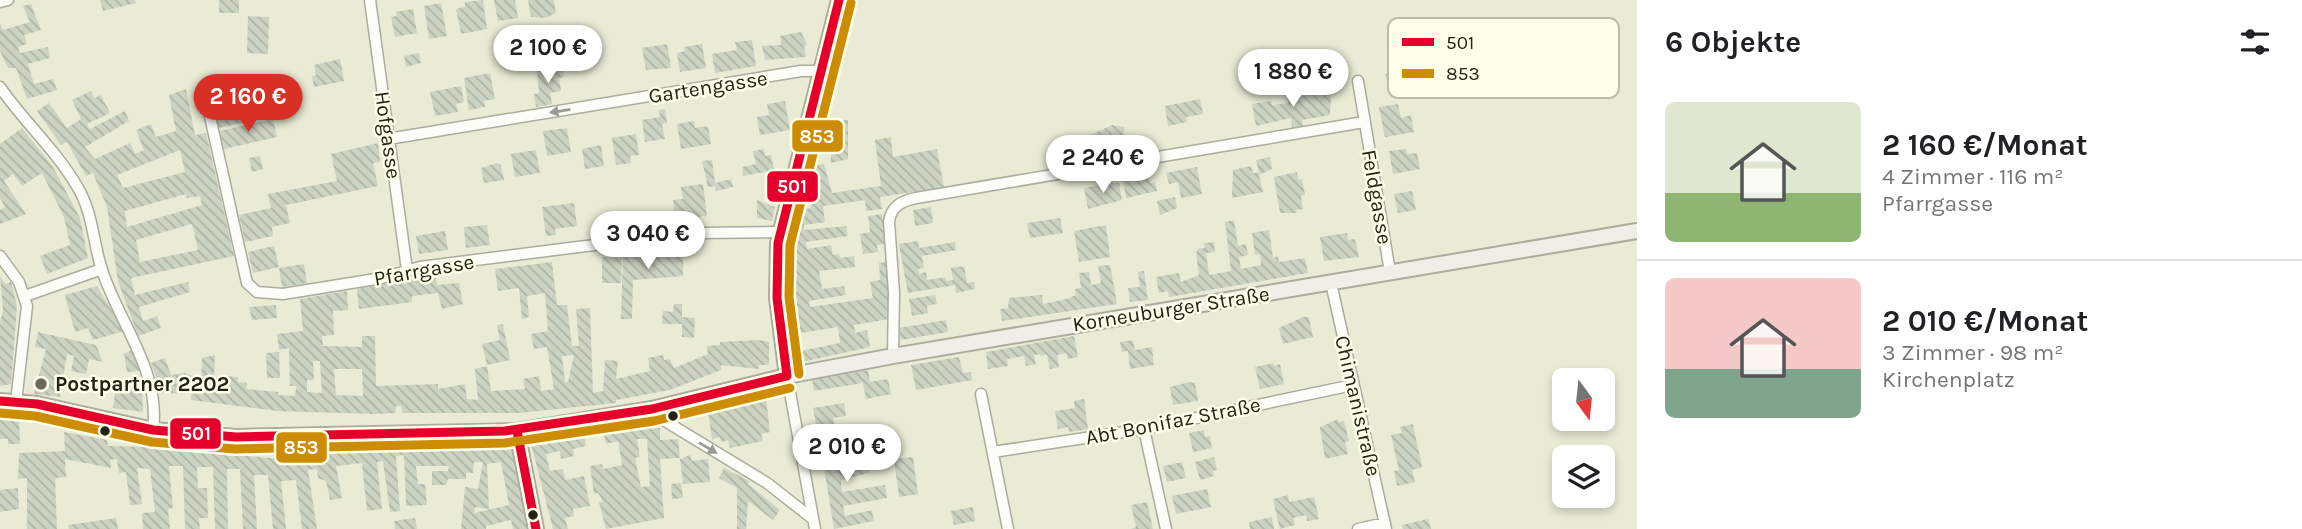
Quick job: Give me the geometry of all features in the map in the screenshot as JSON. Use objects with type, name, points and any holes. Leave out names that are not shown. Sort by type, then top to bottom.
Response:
[{"type":"street","points":[[0,2],[8,0]]},
{"type":"street","name":"Hofgasse","points":[[370,0],[407,270]]},
{"type":"street","points":[[814,524],[787,376],[777,298],[780,232],[839,0]]},
{"type":"street","name":"Gartengasse","points":[[388,139],[801,71],[821,71]]},
{"type":"street","name":"Feldgasse","points":[[1358,81],[1390,272]]},
{"type":"street","points":[[0,87],[80,190],[89,212],[102,269],[145,364],[153,399],[153,430]]},
{"type":"street","name":"Pfarrgasse","points":[[209,112],[250,289],[283,294],[382,278],[407,270],[699,233],[780,232]]},
{"type":"street","points":[[893,356],[894,292],[889,222],[895,207],[916,198],[1364,122]]},
{"type":"street","name":"Korneuburger Straße","points":[[0,401],[153,430],[236,437],[517,430],[652,410],[787,376],[893,356],[1637,231]]},
{"type":"street","points":[[0,256],[25,296],[27,320],[16,402]]},
{"type":"street","points":[[25,296],[102,269]]},
{"type":"street","name":"Chimanistraße","points":[[1331,283],[1385,526]]},
{"type":"street","name":"Abt Bonifaz Straße","points":[[993,453],[1144,429],[1353,385]]},
{"type":"street","points":[[981,394],[1007,529]]},
{"type":"street","points":[[652,410],[660,418],[767,483],[814,524]]},
{"type":"street","points":[[1144,429],[1166,529]]},
{"type":"street","points":[[517,430],[536,529]]},
{"type":"street","points":[[1358,529],[1385,526]]},
{"type":"building","points":[[100,0],[135,0],[136,3],[103,11]]},
{"type":"building","points":[[219,0],[239,0],[239,13],[219,13]]},
{"type":"building","points":[[483,0],[487,29],[461,34],[456,9],[465,7],[465,2]]},
{"type":"building","points":[[494,0],[515,0],[518,18],[498,21]]},
{"type":"building","points":[[528,0],[554,0],[556,13],[546,18],[531,17]]},
{"type":"building","points":[[441,3],[447,36],[429,39],[424,6]]},
{"type":"building","points":[[31,4],[41,30],[24,35],[27,44],[18,47],[20,53],[48,47],[50,58],[28,64],[34,84],[53,79],[57,90],[27,99],[16,68],[8,68],[0,51],[0,23],[3,30],[30,22],[23,6]]},
{"type":"building","points":[[413,9],[417,33],[395,37],[391,17],[397,16],[396,12]]},
{"type":"building","points":[[248,16],[269,17],[268,54],[247,53]]},
{"type":"building","points":[[801,32],[807,44],[804,47],[806,57],[765,60],[762,46],[781,45],[780,36]]},
{"type":"building","points":[[752,40],[756,66],[715,73],[712,54],[737,50],[735,42]]},
{"type":"building","points":[[667,44],[671,68],[646,70],[642,48]]},
{"type":"building","points":[[702,44],[706,68],[680,72],[677,53],[685,51],[684,47]]},
{"type":"building","points":[[419,53],[421,63],[406,67],[404,56]]},
{"type":"building","points":[[340,59],[344,81],[314,87],[314,65]]},
{"type":"building","points":[[562,67],[564,77],[559,78],[561,91],[550,93],[552,104],[536,107],[534,94],[539,93],[537,71]]},
{"type":"building","points":[[490,73],[495,99],[484,101],[485,107],[469,110],[464,78]]},
{"type":"building","points":[[461,86],[464,102],[456,104],[458,112],[435,116],[430,92]]},
{"type":"building","points":[[186,89],[195,135],[206,133],[234,256],[131,278],[135,295],[188,282],[190,292],[139,307],[143,321],[157,316],[161,328],[138,336],[118,281],[107,207],[93,173],[86,176],[67,142],[61,145],[37,111],[49,103],[67,128],[81,119],[72,100],[91,91],[94,98],[101,95],[110,113],[87,124],[90,129],[125,111],[129,121],[85,147],[95,159],[130,143],[135,154],[144,150],[136,130],[151,124],[156,137],[176,131],[169,95]],"holes":[[[180,150],[185,172],[123,188],[117,175]],[[186,194],[187,198],[200,196],[202,205],[127,227],[125,211]],[[192,224],[198,250],[140,262],[136,240]]]},
{"type":"building","points":[[1319,91],[1320,94],[1331,95],[1330,115],[1302,120],[1303,126],[1292,128],[1291,118],[1256,126],[1252,104],[1271,101],[1272,105],[1288,103],[1286,95],[1294,93],[1295,98]]},
{"type":"building","points":[[230,92],[232,103],[247,100],[251,121],[219,128],[212,96]]},
{"type":"building","points":[[1200,99],[1203,114],[1186,117],[1187,122],[1168,126],[1165,106]]},
{"type":"building","points":[[785,101],[790,130],[760,135],[757,117],[769,115],[767,104]]},
{"type":"building","points":[[1398,104],[1401,118],[1411,115],[1414,132],[1385,137],[1379,107]]},
{"type":"building","points":[[665,109],[667,123],[662,124],[665,139],[645,142],[642,120],[660,117],[659,110]]},
{"type":"building","points":[[273,119],[277,137],[224,149],[220,131]]},
{"type":"building","points":[[831,120],[848,120],[848,159],[831,163]]},
{"type":"building","points":[[694,121],[695,128],[708,126],[711,144],[681,149],[677,124]]},
{"type":"building","points":[[1112,125],[1124,127],[1123,147],[1107,152],[1089,151],[1086,137]]},
{"type":"building","points":[[22,128],[53,167],[80,218],[88,258],[47,274],[40,256],[70,245],[64,217],[42,173],[22,186],[13,174],[4,181],[26,214],[0,224],[0,210],[5,207],[0,198],[0,144]]},
{"type":"building","points":[[567,128],[571,152],[547,156],[543,131]]},
{"type":"building","points":[[636,134],[639,155],[630,156],[631,163],[616,165],[612,138]]},
{"type":"building","points":[[891,137],[893,157],[937,149],[944,187],[880,197],[882,209],[866,211],[865,200],[823,206],[825,222],[804,225],[804,230],[846,226],[848,236],[806,242],[807,249],[831,245],[833,255],[839,254],[840,258],[854,256],[855,267],[819,271],[822,289],[844,286],[846,295],[809,301],[810,307],[873,298],[870,282],[880,280],[879,263],[887,262],[889,319],[854,325],[855,333],[867,330],[870,347],[802,362],[800,351],[840,343],[838,327],[794,334],[789,294],[795,293],[787,245],[793,244],[791,227],[800,226],[798,210],[811,208],[807,166],[824,164],[832,193],[881,186],[875,140]]},
{"type":"building","points":[[378,143],[380,162],[373,163],[378,186],[286,205],[290,223],[272,227],[273,236],[245,242],[239,215],[271,208],[268,194],[337,181],[331,154]]},
{"type":"building","points":[[601,145],[604,166],[585,169],[582,149]]},
{"type":"building","points":[[764,149],[765,156],[771,155],[774,170],[743,176],[742,167],[756,164],[753,151]]},
{"type":"building","points":[[1406,149],[1407,154],[1417,153],[1420,169],[1393,174],[1389,151]]},
{"type":"building","points":[[536,150],[540,173],[515,177],[511,154]]},
{"type":"building","points":[[260,156],[263,169],[252,172],[249,158]]},
{"type":"building","points":[[1270,157],[1272,169],[1259,175],[1263,192],[1232,198],[1233,170],[1251,166],[1253,173],[1259,173],[1256,160]]},
{"type":"building","points":[[712,160],[715,183],[731,179],[733,187],[716,191],[715,186],[708,187],[702,161]]},
{"type":"building","points":[[497,163],[501,165],[504,180],[484,183],[481,168]]},
{"type":"building","points":[[1197,167],[1202,194],[1181,198],[1178,182],[1169,184],[1166,173]]},
{"type":"building","points":[[1297,172],[1298,180],[1302,179],[1305,195],[1301,196],[1303,209],[1296,210],[1297,213],[1280,213],[1274,177]]},
{"type":"building","points":[[1149,176],[1150,183],[1155,182],[1157,191],[1126,198],[1123,181]]},
{"type":"building","points":[[1119,183],[1122,200],[1088,209],[1084,188]]},
{"type":"building","points":[[703,184],[707,216],[675,220],[673,200],[683,199],[681,187]]},
{"type":"building","points":[[1412,191],[1416,210],[1398,213],[1394,194]]},
{"type":"building","points":[[1175,197],[1177,208],[1160,215],[1157,201]]},
{"type":"building","points":[[757,200],[775,207],[772,221],[757,218]]},
{"type":"building","points":[[574,203],[577,226],[555,229],[556,235],[546,236],[542,207]]},
{"type":"building","points":[[931,207],[933,223],[915,226],[913,210]]},
{"type":"building","points":[[882,214],[886,244],[877,245],[878,252],[863,254],[860,234],[870,232],[868,216]]},
{"type":"building","points":[[1060,218],[1063,233],[1030,238],[1027,223]]},
{"type":"building","points":[[1234,220],[1238,246],[1246,244],[1248,255],[1239,257],[1241,269],[1261,265],[1260,254],[1255,255],[1252,233],[1269,230],[1273,258],[1278,256],[1279,262],[1305,258],[1308,273],[1169,297],[1168,291],[1159,293],[1156,277],[1179,273],[1181,282],[1199,275],[1196,253],[1198,249],[1205,248],[1204,243],[1214,242],[1215,252],[1206,253],[1209,275],[1231,271],[1225,222]]},
{"type":"building","points":[[487,225],[490,245],[466,248],[464,227]]},
{"type":"building","points":[[1106,225],[1110,257],[1079,262],[1074,231]]},
{"type":"building","points":[[445,231],[448,250],[419,254],[416,236]]},
{"type":"building","points":[[1347,233],[1348,240],[1355,239],[1359,257],[1324,261],[1320,237]]},
{"type":"building","points":[[918,241],[919,248],[955,242],[956,250],[922,256],[924,268],[918,269],[919,274],[926,272],[927,280],[945,277],[946,281],[953,280],[951,268],[964,266],[967,283],[974,282],[975,289],[956,293],[955,285],[908,293],[899,244]]},
{"type":"building","points":[[274,246],[279,267],[253,273],[248,252]]},
{"type":"building","points":[[683,246],[683,276],[633,280],[632,319],[621,319],[623,253]]},
{"type":"building","points":[[602,257],[622,258],[621,283],[602,283]]},
{"type":"building","points":[[552,262],[557,305],[567,305],[572,346],[579,346],[576,309],[590,308],[593,393],[603,391],[605,360],[618,361],[616,379],[650,371],[648,358],[663,355],[664,360],[670,359],[674,368],[708,354],[707,346],[720,345],[720,342],[759,340],[769,342],[769,365],[759,365],[759,369],[721,365],[721,370],[670,390],[616,400],[616,403],[519,413],[403,413],[401,406],[396,406],[395,413],[376,414],[277,411],[191,400],[191,394],[162,393],[151,363],[165,358],[171,375],[185,373],[193,376],[192,389],[201,390],[202,358],[215,355],[214,378],[226,380],[227,376],[238,377],[238,382],[247,383],[246,389],[294,396],[297,386],[290,386],[289,348],[279,350],[277,334],[303,331],[300,299],[347,291],[348,310],[333,311],[334,335],[322,336],[323,346],[362,347],[362,336],[375,336],[376,386],[438,384],[438,389],[465,384],[467,399],[478,400],[475,369],[487,366],[491,391],[525,389],[523,379],[539,376],[541,391],[554,389],[547,347],[534,349],[531,334],[548,331],[545,293],[527,296],[529,317],[522,319],[519,288],[498,291],[495,269]],"holes":[[[574,355],[568,382],[565,382],[562,356]],[[313,361],[320,361],[322,393],[307,392],[307,380],[314,380]],[[334,369],[362,369],[363,396],[336,395]]]},
{"type":"building","points":[[304,264],[307,283],[282,287],[279,268]]},
{"type":"building","points":[[1110,265],[1117,304],[1002,321],[1000,309],[1008,308],[1009,298],[1042,295],[1043,304],[1066,299],[1076,295],[1075,289],[1081,288],[1079,273],[1089,272],[1091,285],[1101,283],[1098,266]]},
{"type":"building","points":[[1144,271],[1148,300],[1130,302],[1128,288],[1140,287],[1138,272]]},
{"type":"building","points":[[435,275],[437,285],[459,283],[463,304],[442,309],[438,293],[412,296],[412,302],[359,309],[357,289]]},
{"type":"building","points":[[0,276],[5,284],[11,282],[17,306],[11,384],[0,386],[0,323],[3,310]]},
{"type":"building","points":[[97,286],[124,331],[93,340],[88,328],[75,332],[65,295]]},
{"type":"building","points":[[935,295],[937,304],[927,306],[928,313],[912,316],[909,299]]},
{"type":"building","points":[[674,304],[682,304],[682,317],[695,318],[694,338],[682,337],[682,324],[662,324],[663,311],[673,312]]},
{"type":"building","points":[[276,305],[277,318],[252,320],[249,307]]},
{"type":"building","points":[[1309,317],[1313,337],[1283,344],[1279,328]]},
{"type":"building","points":[[946,320],[948,332],[901,340],[899,328]]},
{"type":"building","points":[[503,324],[510,360],[487,365],[482,344],[500,340],[497,325]]},
{"type":"building","points":[[38,332],[96,345],[103,362],[89,359],[86,374],[71,371],[74,356],[67,354],[60,397],[34,394],[46,349],[35,347]]},
{"type":"building","points":[[1074,336],[1078,357],[1068,359],[1066,353],[1057,355],[1059,367],[1050,369],[1047,355],[1040,354],[1034,355],[1036,364],[1026,366],[1024,356],[1007,359],[1008,366],[988,369],[986,352]]},
{"type":"building","points":[[1133,340],[1135,350],[1152,347],[1154,365],[1130,369],[1128,351],[1122,352],[1120,342]]},
{"type":"building","points":[[133,349],[140,371],[127,372],[124,354]]},
{"type":"building","points":[[279,352],[280,378],[267,378],[266,353]]},
{"type":"building","points":[[959,357],[963,373],[971,372],[972,380],[916,390],[911,365]]},
{"type":"building","points":[[1273,363],[1274,366],[1280,364],[1284,384],[1260,389],[1255,367]]},
{"type":"building","points":[[868,370],[870,382],[888,379],[891,394],[866,399],[863,383],[814,391],[812,380]]},
{"type":"building","points":[[112,383],[142,387],[143,412],[113,408],[115,393]]},
{"type":"building","points":[[1195,383],[1198,401],[1173,405],[1170,387]]},
{"type":"building","points":[[766,398],[770,432],[761,434],[763,441],[730,448],[728,440],[721,442],[720,437],[712,439],[708,412]]},
{"type":"building","points":[[1084,399],[1088,429],[1069,432],[1068,427],[1058,429],[1055,411],[1075,408],[1074,401]]},
{"type":"building","points":[[844,403],[846,416],[833,418],[836,433],[818,436],[813,408]]},
{"type":"building","points":[[19,416],[20,444],[8,444],[8,439],[0,439],[0,417]]},
{"type":"building","points":[[1338,419],[1338,422],[1344,421],[1349,441],[1345,442],[1348,454],[1325,459],[1320,427]]},
{"type":"building","points":[[633,420],[634,427],[660,428],[660,440],[678,439],[680,458],[660,459],[664,518],[606,529],[599,502],[602,502],[601,498],[598,493],[594,494],[590,466],[602,464],[603,469],[622,465],[618,441],[606,444],[602,426]],"holes":[[[637,439],[647,439],[650,486],[641,487],[635,458],[640,457]]]},
{"type":"building","points":[[1413,424],[1422,467],[1412,470],[1415,482],[1397,486],[1394,471],[1399,470],[1391,435],[1402,433],[1400,427]]},
{"type":"building","points":[[583,429],[586,446],[573,449],[574,456],[561,459],[560,451],[546,454],[550,471],[563,469],[565,480],[584,476],[590,506],[573,509],[574,516],[565,518],[568,529],[553,529],[530,440]]},
{"type":"building","points":[[1204,430],[1205,437],[1210,436],[1212,448],[1193,452],[1189,433]]},
{"type":"building","points":[[64,432],[107,440],[108,446],[227,449],[227,454],[280,459],[414,440],[415,447],[512,448],[527,529],[513,529],[511,520],[486,526],[486,529],[461,529],[465,487],[478,489],[483,462],[474,462],[473,473],[466,473],[466,479],[448,479],[446,485],[432,485],[432,471],[448,471],[449,466],[416,466],[418,484],[425,484],[427,505],[406,506],[404,455],[396,456],[400,511],[390,512],[383,461],[377,462],[382,509],[367,511],[362,463],[336,466],[342,498],[330,500],[326,481],[318,478],[317,469],[308,470],[317,529],[302,529],[296,480],[281,481],[286,529],[273,529],[268,475],[254,475],[257,529],[243,529],[240,469],[227,469],[228,529],[215,529],[213,467],[197,467],[198,488],[207,488],[208,518],[199,518],[200,529],[185,529],[183,466],[169,466],[173,508],[168,509],[170,529],[143,529],[142,513],[155,512],[150,469],[137,468],[142,504],[130,505],[126,472],[119,473],[117,459],[110,460],[111,468],[65,459],[66,477],[55,478],[57,529],[27,529],[27,478],[18,479],[19,453],[65,451]],"holes":[[[501,462],[509,505],[474,513],[475,507],[489,509],[487,464]]]},
{"type":"building","points":[[852,438],[854,448],[830,452],[833,456],[856,453],[858,465],[868,463],[869,473],[841,480],[842,492],[885,485],[887,498],[843,506],[845,516],[872,510],[874,521],[834,529],[820,443]]},
{"type":"building","points":[[690,455],[692,461],[708,459],[710,482],[683,484],[680,459]]},
{"type":"building","points":[[913,457],[918,494],[899,497],[894,459]]},
{"type":"building","points":[[1214,457],[1217,470],[1213,471],[1214,476],[1200,480],[1195,462]]},
{"type":"building","points":[[1182,462],[1186,478],[1167,482],[1163,466]]},
{"type":"building","points":[[724,468],[749,481],[748,484],[780,510],[773,520],[748,501],[746,529],[737,529],[737,488],[719,478]]},
{"type":"building","points":[[681,483],[683,498],[672,499],[671,484]]},
{"type":"building","points":[[18,488],[19,509],[0,512],[0,490]]},
{"type":"building","points":[[1207,489],[1211,507],[1176,514],[1172,496]]},
{"type":"building","points":[[1288,495],[1289,502],[1314,497],[1319,519],[1307,521],[1306,515],[1293,518],[1295,525],[1280,529],[1273,499]]},
{"type":"building","points":[[1147,502],[1153,529],[1131,529],[1136,527],[1131,505]]},
{"type":"building","points":[[973,507],[975,521],[954,525],[951,511]]},
{"type":"building","points":[[1272,517],[1274,529],[1250,529],[1249,522]]},
{"type":"building","points":[[116,518],[118,529],[69,529],[68,525]]},
{"type":"building","points":[[415,518],[417,529],[395,529],[394,521]]},
{"type":"building","points":[[1428,519],[1431,529],[1403,529],[1402,525]]},
{"type":"transit line","name":"501","points":[[787,376],[777,298],[778,243],[839,0]]},
{"type":"transit line","name":"853","points":[[799,374],[789,297],[790,245],[851,3]]},
{"type":"transit line","name":"501","points":[[0,401],[37,404],[153,430],[236,437],[505,431],[652,409],[787,376]]},
{"type":"transit line","name":"853","points":[[0,413],[35,416],[152,442],[235,449],[505,443],[654,421],[790,388]]},
{"type":"transit line","name":"501","points":[[517,431],[536,529]]},
{"type":"place","name":"Postpartner 2202","points":[[41,384]]}]
